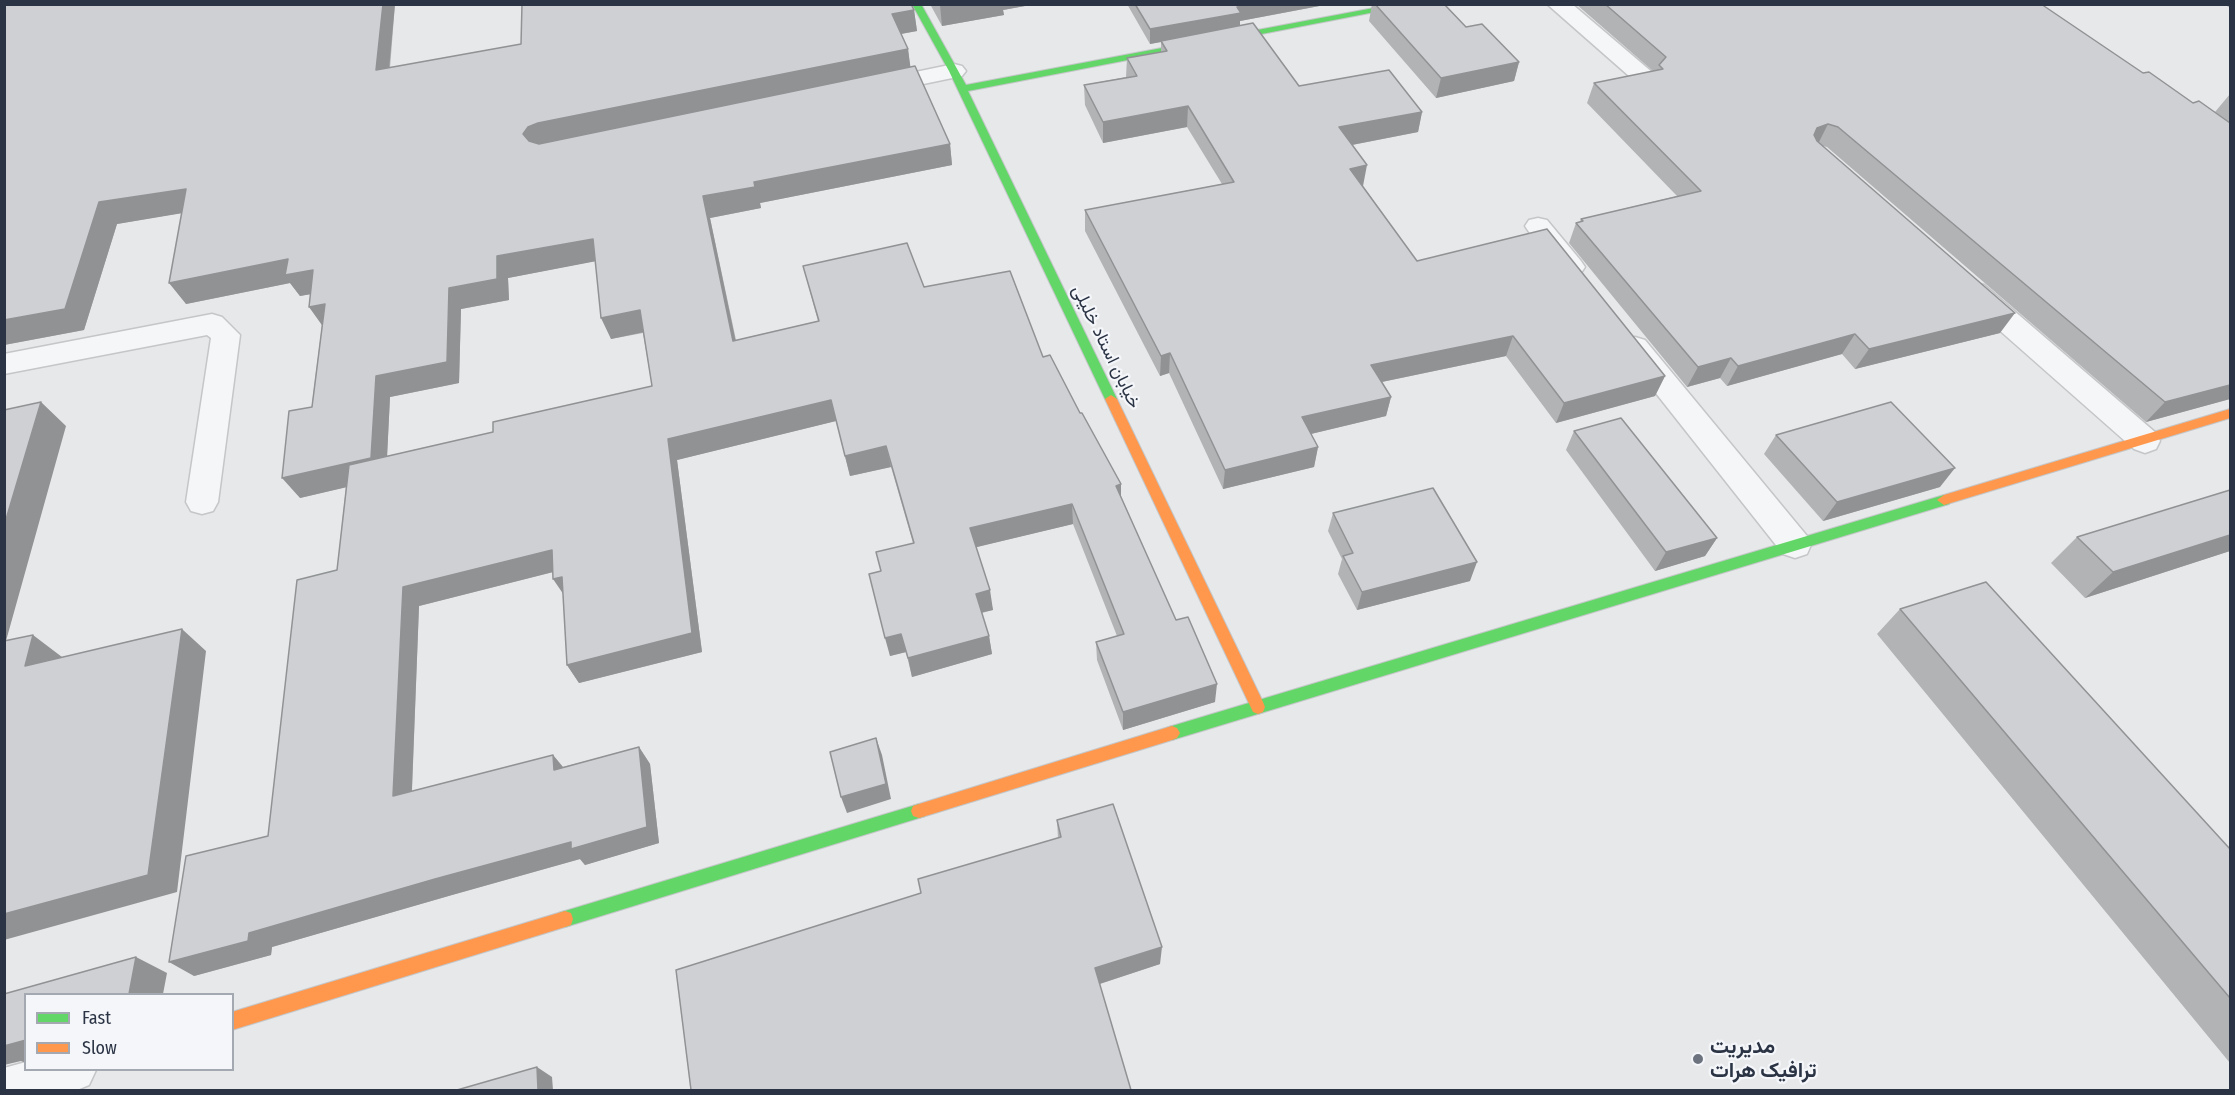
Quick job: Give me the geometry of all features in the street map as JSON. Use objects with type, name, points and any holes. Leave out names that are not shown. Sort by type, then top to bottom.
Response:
[{"type":"street","name":"خیابان استاد خلیلی","points":[[916,4],[958,80],[1258,708]]},
{"type":"street","points":[[849,93],[958,80],[1412,4]]},
{"type":"street","points":[[1558,4],[1645,78]]},
{"type":"street","points":[[1538,226],[1590,290]]},
{"type":"street","points":[[1959,278],[2145,441]]},
{"type":"street","points":[[4,364],[212,324],[226,335],[202,502]]},
{"type":"street","points":[[1619,326],[1795,545]]},
{"type":"street","points":[[234,1020],[2230,414]]},
{"type":"street","points":[[5,1090],[71,1071]]},
{"type":"building","points":[[4,4],[383,4],[376,70],[521,44],[522,4],[911,4],[914,10],[892,14],[908,49],[538,123],[528,127],[523,134],[529,141],[539,144],[915,66],[950,144],[754,182],[755,187],[703,196],[733,341],[819,321],[803,266],[907,243],[924,287],[1010,271],[1043,357],[1050,355],[1121,484],[1116,486],[1176,620],[1188,617],[1217,684],[1123,712],[1096,642],[1124,634],[1072,504],[970,528],[990,590],[976,594],[989,636],[908,658],[901,634],[885,638],[869,574],[881,571],[876,552],[914,543],[886,446],[845,456],[831,400],[668,439],[692,633],[567,665],[562,577],[553,579],[552,550],[403,587],[393,796],[553,755],[554,770],[639,747],[647,827],[571,849],[571,842],[435,879],[249,933],[248,941],[169,962],[186,856],[268,836],[297,580],[337,570],[349,465],[493,432],[493,422],[652,386],[640,310],[601,318],[593,239],[497,256],[497,279],[449,288],[447,362],[376,376],[371,458],[282,478],[289,411],[312,407],[325,304],[309,307],[313,270],[285,275],[288,259],[169,283],[186,189],[99,202],[65,309],[4,320]]},
{"type":"building","points":[[1135,4],[1252,4],[1237,7],[1241,13],[1150,29]]},
{"type":"building","points":[[1375,4],[1444,4],[1466,27],[1482,24],[1519,62],[1441,78]]},
{"type":"building","points":[[1605,4],[2041,4],[2143,73],[2149,72],[2193,103],[2199,101],[2230,123],[2230,385],[2165,402],[1838,127],[1828,124],[1817,128],[1814,135],[1817,141],[2015,313],[1869,349],[1855,334],[1738,366],[1731,358],[1698,367],[1576,223],[1583,221],[1581,219],[1701,191],[1594,83],[1663,69],[1659,65],[1666,57]]},
{"type":"building","points":[[1253,23],[1299,86],[1389,70],[1422,112],[1339,127],[1367,165],[1350,169],[1417,261],[1547,229],[1665,376],[1564,403],[1513,336],[1371,365],[1391,397],[1302,417],[1318,447],[1225,470],[1170,353],[1161,356],[1085,210],[1234,182],[1188,106],[1103,122],[1084,85],[1137,76],[1127,58],[1167,51],[1161,41]]},
{"type":"building","points":[[41,402],[4,526],[4,410]]},
{"type":"building","points":[[1891,402],[1955,468],[1837,502],[1776,435]]},
{"type":"building","points":[[1621,418],[1717,538],[1666,552],[1574,431]]},
{"type":"building","points":[[1433,488],[1477,562],[1362,592],[1343,556],[1353,553],[1333,513]]},
{"type":"building","points":[[2230,490],[2230,535],[2113,572],[2077,537]]},
{"type":"building","points":[[1986,582],[2230,849],[2230,998],[1900,609]]},
{"type":"building","points":[[182,629],[148,875],[4,914],[4,641],[33,635],[25,666]]},
{"type":"building","points":[[876,738],[886,784],[841,797],[830,752]]},
{"type":"building","points":[[1113,804],[1162,947],[1095,968],[1131,1090],[691,1090],[676,970],[921,893],[918,879],[1061,837],[1057,820]]},
{"type":"building","points":[[136,957],[129,993],[24,993],[24,1041],[4,1046],[4,994]]},
{"type":"building","points":[[537,1067],[538,1090],[457,1090]]},
{"type":"traffic: fast","points":[[916,4],[954,71],[1111,399]]},
{"type":"traffic: fast","points":[[962,89],[1412,4]]},
{"type":"traffic: fast","points":[[1172,733],[1944,500]]},
{"type":"traffic: fast","points":[[565,919],[919,811]]},
{"type":"traffic: slow","points":[[1111,399],[1258,707]]},
{"type":"traffic: slow","points":[[1944,500],[2230,414]]},
{"type":"traffic: slow","points":[[919,811],[1172,733]]},
{"type":"traffic: slow","points":[[234,1020],[565,919]]},
{"type":"place","name":"مدیریت ترافیک هرات","points":[[1698,1059]]}]
